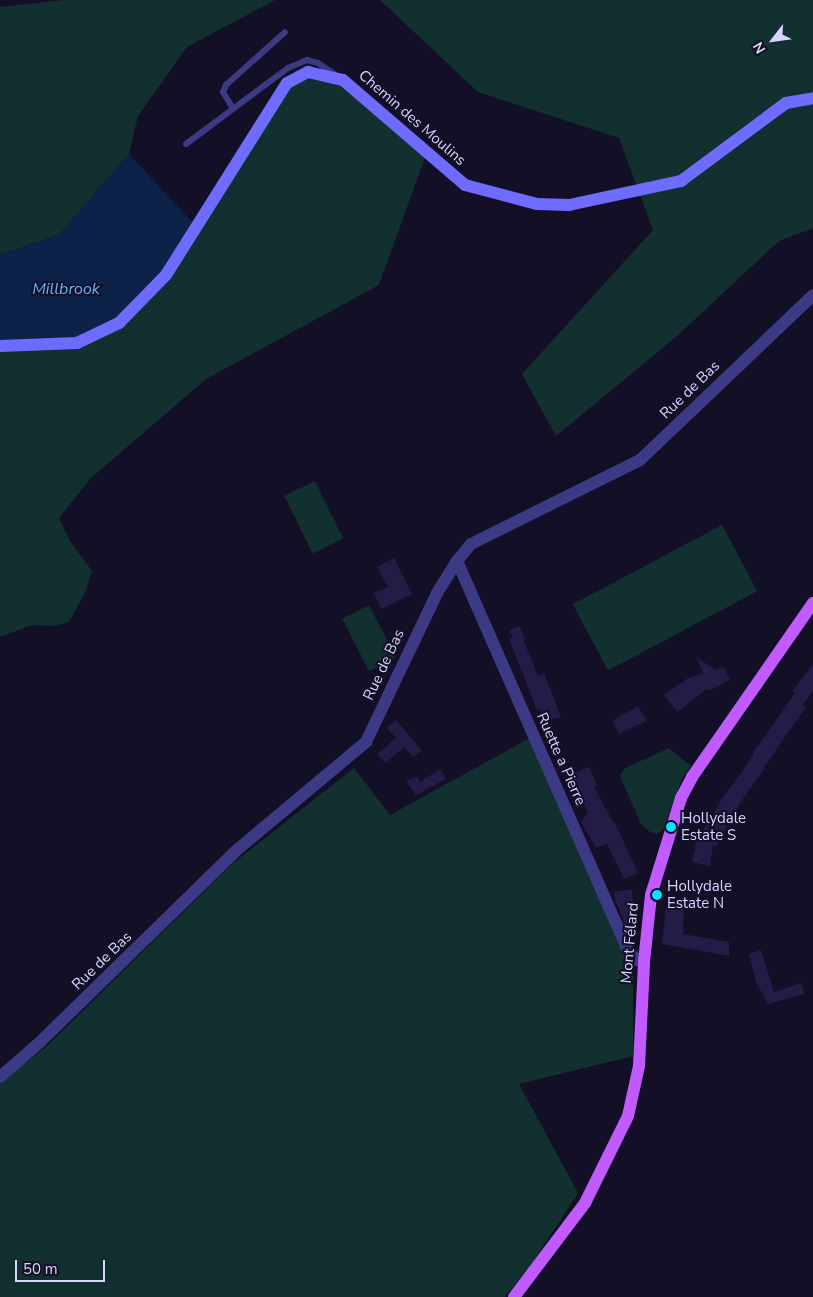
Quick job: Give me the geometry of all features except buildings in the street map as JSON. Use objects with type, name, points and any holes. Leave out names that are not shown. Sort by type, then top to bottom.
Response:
[{"type":"main road","name":"Mont Félard","points":[[514,1297],[585,1202],[628,1116],[639,1066],[644,962],[651,895],[667,838],[682,798],[692,777],[813,603]]},
{"type":"street","name":"Chemin des Moulins","points":[[0,346],[77,343],[119,323],[166,275],[287,83],[308,72],[343,80],[465,185],[536,204],[569,205],[681,180],[786,103],[813,98]]},
{"type":"street","name":"Rue de Bas","points":[[0,1077],[39,1044],[238,849],[366,742],[436,593],[457,561],[472,544],[640,460],[813,296]]},
{"type":"street","name":"Ruette a Pierre","points":[[457,561],[628,950],[637,960],[644,962]]},
{"type":"lane","points":[[233,109],[223,92],[226,85],[285,32]]},
{"type":"lane","points":[[186,144],[288,68],[308,60],[318,63],[343,80]]},
{"type":"green space","points":[[63,0],[275,0],[187,47],[138,116],[129,154],[60,234],[0,255],[0,7]]},
{"type":"green space","points":[[380,0],[813,0],[813,228],[779,241],[677,336],[556,436],[522,374],[653,230],[619,138],[478,92]]},
{"type":"green space","points":[[308,72],[343,80],[427,152],[379,285],[206,379],[91,478],[59,518],[70,541],[92,571],[85,593],[69,622],[56,626],[32,625],[0,637],[0,340],[166,275],[287,83]]},
{"type":"green space","points":[[315,481],[343,539],[312,553],[284,496]]},
{"type":"green space","points":[[722,525],[757,591],[608,671],[573,604]]},
{"type":"green space","points":[[369,605],[396,658],[369,671],[342,619]]},
{"type":"green space","points":[[530,738],[633,976],[633,1056],[519,1084],[578,1193],[531,1265],[505,1297],[0,1297],[0,1083],[49,1044],[232,864],[354,768],[390,815]]},
{"type":"green space","points":[[669,748],[691,766],[682,779],[663,830],[656,834],[650,832],[641,824],[620,776],[625,768]]},
{"type":"water","name":"Millbrook","points":[[129,154],[194,224],[161,280],[119,323],[77,343],[0,340],[0,255],[60,234]]},
{"type":"place","name":"Hollydale Estate S","points":[[671,827]]},
{"type":"place","name":"Hollydale Estate N","points":[[657,895]]}]
